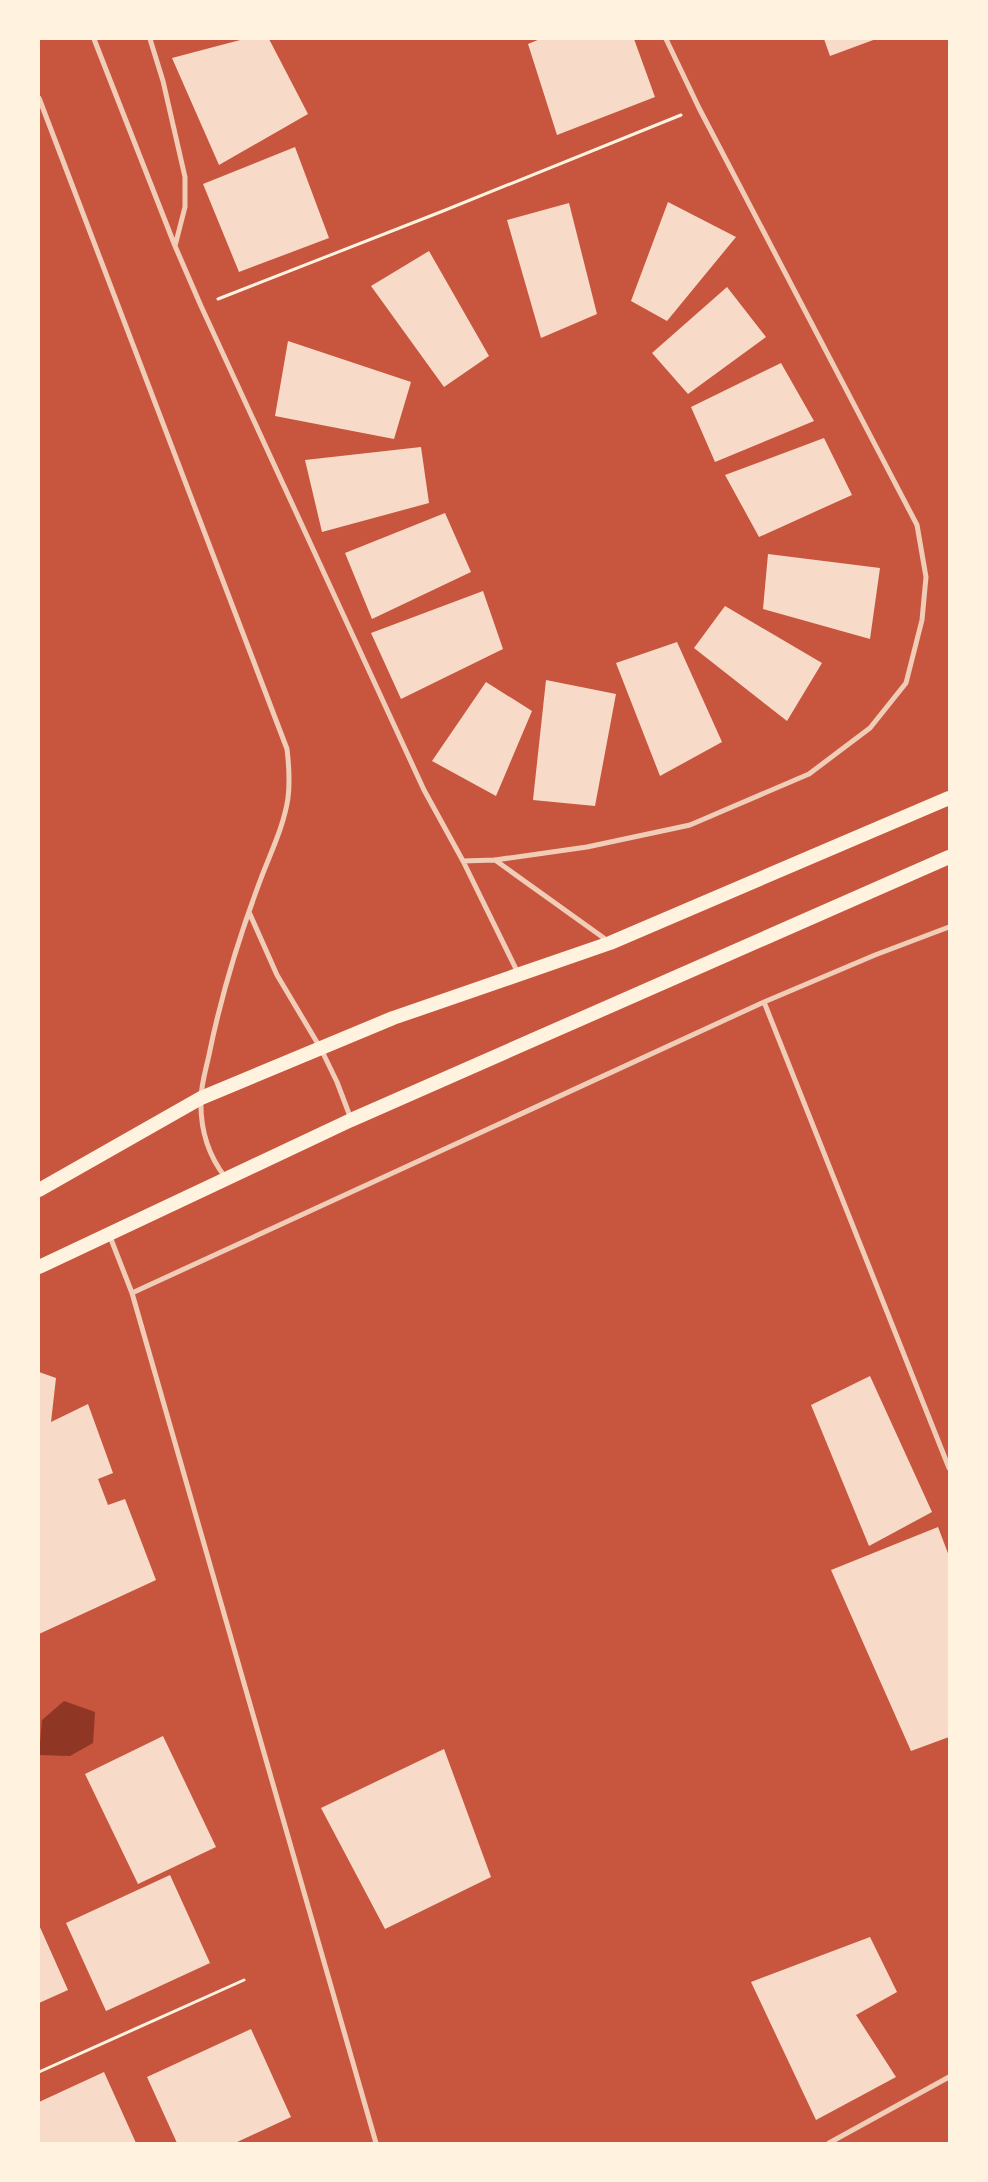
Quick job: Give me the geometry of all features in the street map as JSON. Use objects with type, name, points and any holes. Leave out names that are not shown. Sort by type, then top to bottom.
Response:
[{"type":"highway","points":[[39,1190],[201,1098],[393,1018],[610,943],[949,798]]},
{"type":"highway","points":[[39,1267],[351,1120],[949,857]]},
{"type":"street","points":[[94,39],[175,246],[201,306],[424,790],[463,861],[519,976]]},
{"type":"street","points":[[150,39],[163,81],[185,177],[185,207],[175,246]]},
{"type":"street","points":[[463,861],[495,860],[587,847],[690,825],[809,774],[870,728],[906,683],[922,620],[926,576],[918,526],[699,108],[666,39]]},
{"type":"street","points":[[39,98],[287,750],[290,774],[288,800],[249,911],[214,1032],[201,1098],[202,1120],[207,1144],[214,1163],[226,1180]]},
{"type":"street","points":[[495,860],[610,943]]},
{"type":"street","points":[[249,911],[276,975],[321,1049],[337,1082],[351,1120]]},
{"type":"street","points":[[132,1293],[764,1002],[875,955],[949,928]]},
{"type":"street","points":[[764,1002],[949,1468]]},
{"type":"street","points":[[109,1234],[132,1293],[376,2143]]},
{"type":"street","points":[[829,2143],[949,2077]]},
{"type":"path","points":[[201,306],[699,108]]},
{"type":"path","points":[[39,2072],[244,1980]]},
{"type":"shaded area","points":[[64,1701],[95,1712],[93,1743],[70,1756],[39,1755],[42,1720]]},
{"type":"building","points":[[244,39],[269,39],[308,114],[219,165],[172,58]]},
{"type":"building","points":[[540,39],[634,39],[655,97],[557,135],[528,44]]},
{"type":"building","points":[[824,39],[876,39],[830,56]]},
{"type":"building","points":[[295,147],[329,238],[239,272],[203,184]]},
{"type":"building","points":[[668,202],[736,237],[667,321],[631,301]]},
{"type":"building","points":[[569,203],[597,314],[541,338],[507,220]]},
{"type":"building","points":[[429,251],[489,356],[444,387],[371,286]]},
{"type":"building","points":[[727,287],[766,337],[688,394],[652,353]]},
{"type":"building","points":[[288,341],[411,382],[394,439],[275,416]]},
{"type":"building","points":[[781,363],[814,421],[715,462],[691,407]]},
{"type":"building","points":[[824,438],[852,495],[759,537],[725,475]]},
{"type":"building","points":[[421,447],[429,503],[322,532],[305,460]]},
{"type":"building","points":[[445,513],[471,572],[372,619],[345,553]]},
{"type":"building","points":[[768,554],[880,568],[870,639],[763,609]]},
{"type":"building","points":[[483,591],[503,649],[401,699],[371,633]]},
{"type":"building","points":[[725,606],[822,663],[787,721],[694,648]]},
{"type":"building","points":[[677,642],[722,742],[660,776],[616,663]]},
{"type":"building","points":[[546,680],[616,694],[595,806],[533,800]]},
{"type":"building","points":[[486,682],[532,711],[496,796],[432,761]]},
{"type":"building","points":[[39,1372],[56,1378],[51,1422],[88,1404],[113,1473],[98,1479],[108,1505],[125,1499],[156,1580],[39,1634]]},
{"type":"building","points":[[870,1376],[932,1512],[869,1546],[811,1405]]},
{"type":"building","points":[[938,1527],[949,1556],[949,1737],[911,1751],[831,1570]]},
{"type":"building","points":[[163,1736],[216,1847],[138,1884],[85,1774]]},
{"type":"building","points":[[444,1749],[491,1877],[385,1929],[321,1808]]},
{"type":"building","points":[[170,1875],[210,1963],[106,2011],[66,1923]]},
{"type":"building","points":[[39,1925],[68,1990],[39,2003]]},
{"type":"building","points":[[870,1937],[897,1992],[856,2015],[896,2077],[816,2120],[751,1982]]},
{"type":"building","points":[[251,2029],[291,2117],[235,2143],[177,2143],[147,2077]]},
{"type":"building","points":[[104,2072],[136,2143],[39,2143],[39,2102]]}]
